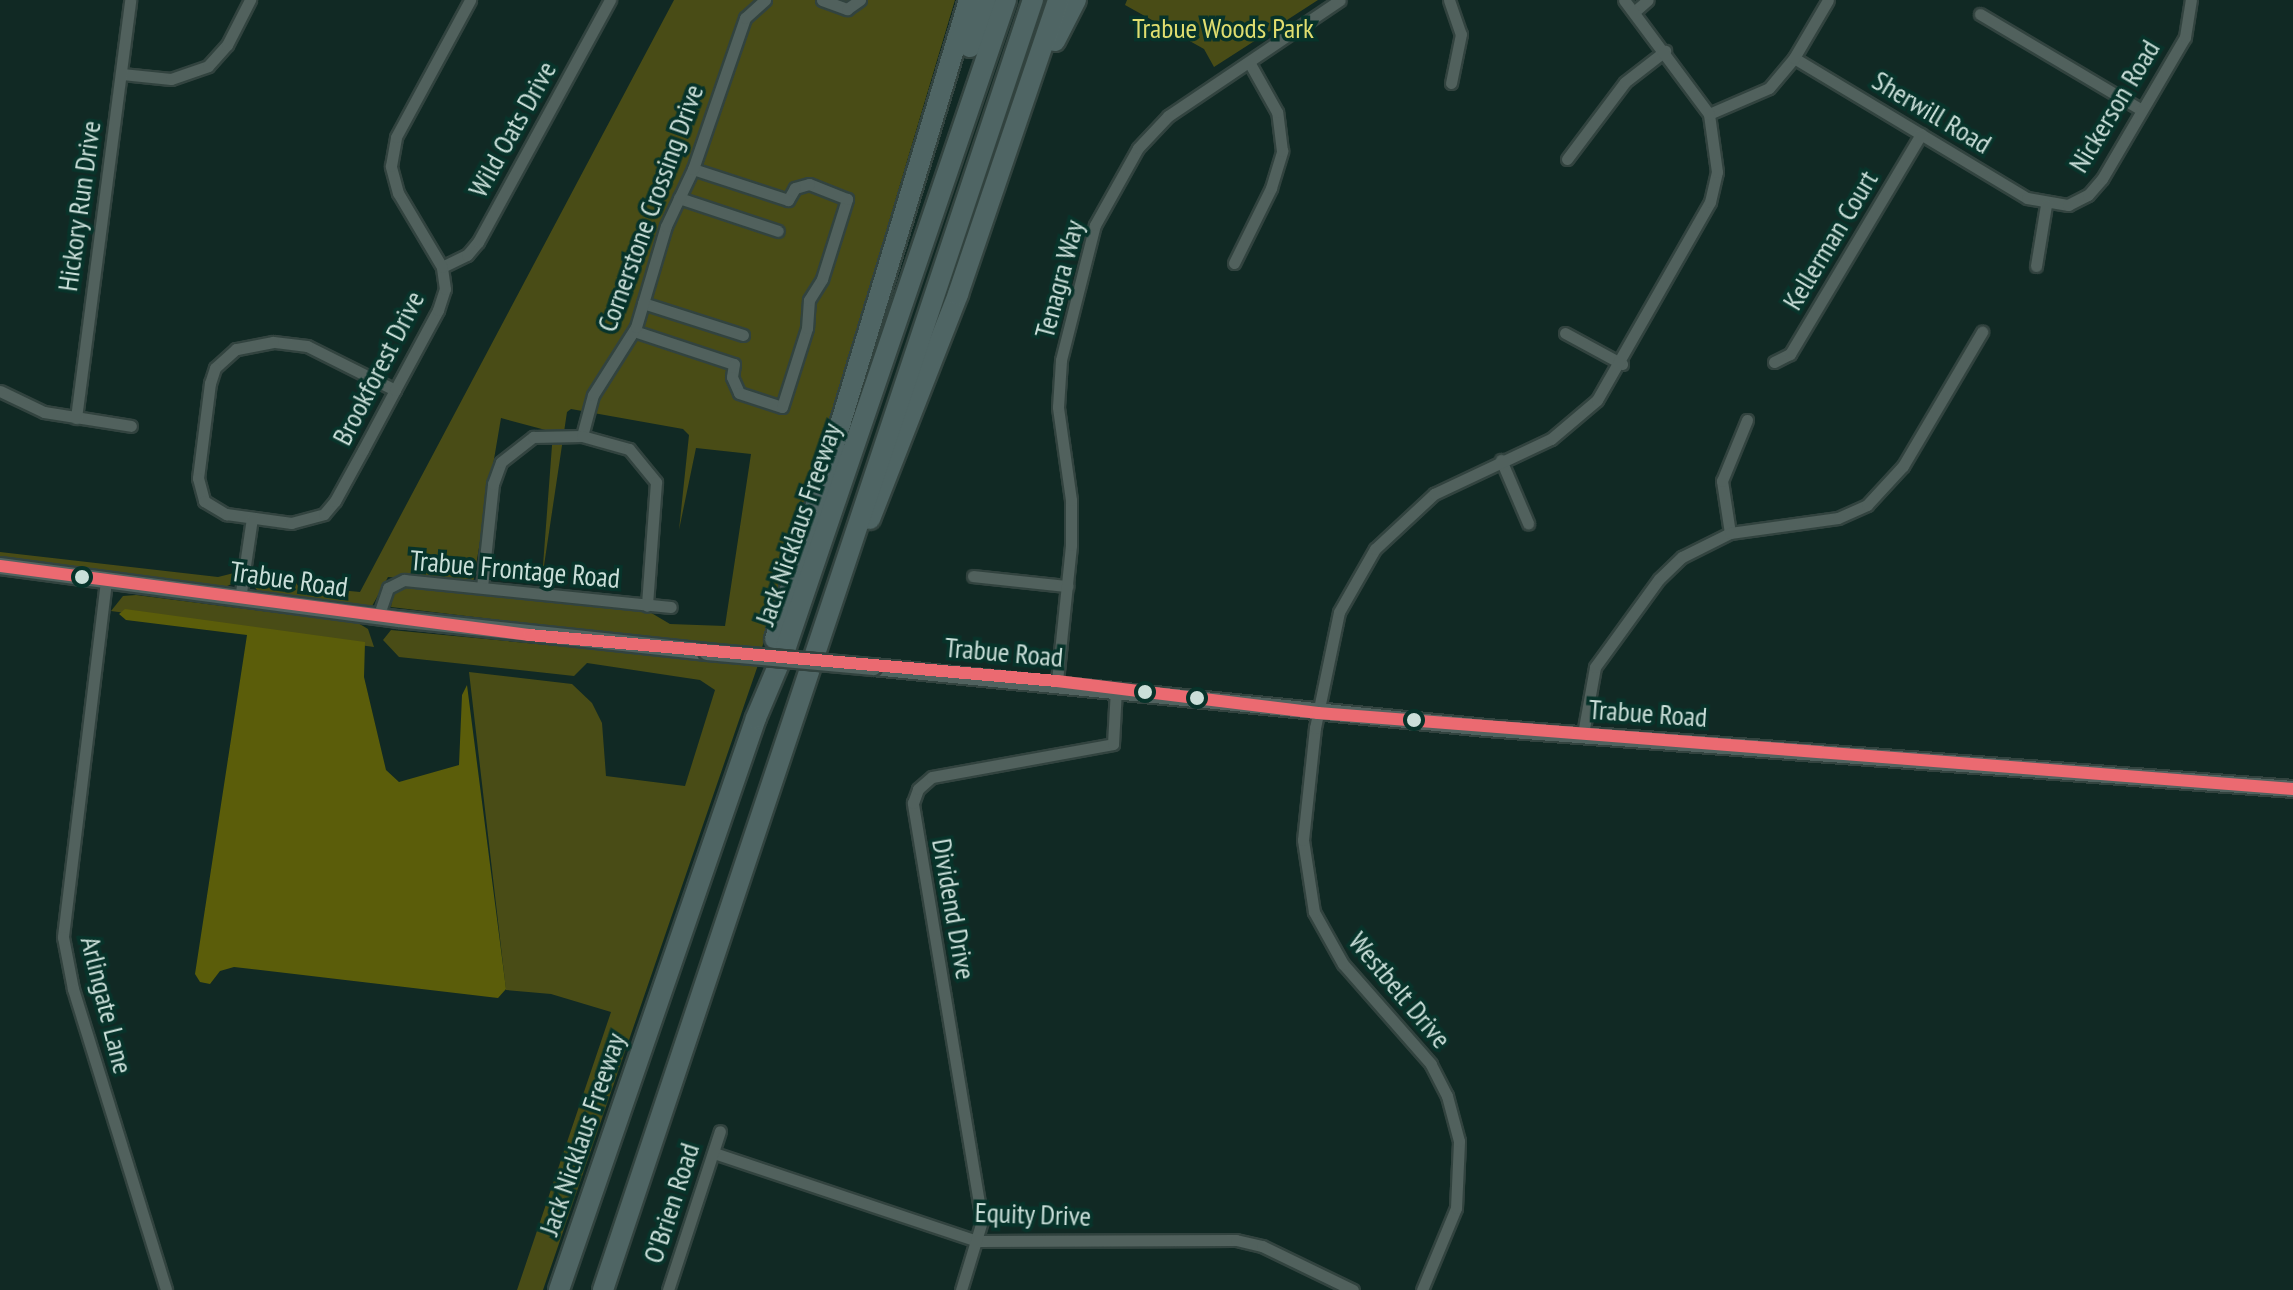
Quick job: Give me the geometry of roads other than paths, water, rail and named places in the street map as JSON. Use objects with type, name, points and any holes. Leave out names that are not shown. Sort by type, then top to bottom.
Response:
[{"type":"highway","points":[[756,718],[774,643],[969,0]]},
{"type":"highway","points":[[914,188],[935,143],[986,0]]},
{"type":"highway","name":"Jack Nicklaus Freeway","points":[[559,1290],[756,718],[786,647],[1006,0]]},
{"type":"highway","name":"Jack Nicklaus Freeway","points":[[603,1290],[819,644],[841,565],[1033,0]]},
{"type":"highway","points":[[819,644],[958,294],[1058,0]]},
{"type":"highway","points":[[1026,94],[1076,0]]},
{"type":"main road","name":"Trabue Road","points":[[0,566],[378,617],[707,652],[1057,681],[1318,713],[2293,789]]},
{"type":"street","name":"Hickory Run Drive","points":[[76,418],[106,165],[122,74],[130,0]]},
{"type":"street","points":[[122,74],[171,79],[208,66],[227,45],[250,0]]},
{"type":"street","name":"Brookforest Drive","points":[[252,518],[299,523],[324,514],[438,310],[445,289],[442,267],[398,193],[391,166],[396,137],[470,0]]},
{"type":"street","name":"Wild Oats Drive","points":[[442,267],[467,255],[478,242],[610,0]]},
{"type":"street","name":"Cornerstone Crossing Drive","points":[[582,436],[593,395],[634,331],[745,18],[765,0]]},
{"type":"street","points":[[822,0],[847,9],[860,0]]},
{"type":"street","name":"Tenagra Way","points":[[1057,681],[1067,586],[1071,500],[1058,407],[1061,360],[1095,225],[1138,148],[1168,116],[1203,88],[1249,62],[1340,0]]},
{"type":"street","points":[[1449,0],[1461,34],[1451,83]]},
{"type":"street","points":[[1624,0],[1709,114],[1757,96],[1794,58],[1828,0]]},
{"type":"street","points":[[1634,12],[1648,0]]},
{"type":"street","name":"Nickerson Road","points":[[2046,205],[2068,205],[2088,195],[2185,37],[2191,0]]},
{"type":"street","points":[[1980,14],[2142,110]]},
{"type":"street","points":[[1567,159],[1625,82],[1665,51]]},
{"type":"street","name":"Sherwill Road","points":[[1794,58],[2046,205]]},
{"type":"street","points":[[1234,263],[1271,188],[1282,151],[1277,112],[1249,62]]},
{"type":"street","name":"Westbelt Drive","points":[[1422,1290],[1456,1208],[1459,1141],[1447,1096],[1431,1064],[1335,953],[1309,895],[1303,840],[1318,713],[1339,612],[1375,549],[1434,494],[1551,439],[1597,400],[1622,364],[1710,202],[1717,172],[1709,114]]},
{"type":"street","name":"Kellerman Court","points":[[1774,362],[1790,354],[1921,134]]},
{"type":"street","points":[[634,331],[734,364],[733,383],[739,393],[782,407],[807,328],[809,300],[822,279],[847,199],[809,184],[795,188],[788,200],[693,169]]},
{"type":"street","points":[[679,198],[778,231]]},
{"type":"street","points":[[2036,266],[2046,205]]},
{"type":"street","points":[[643,303],[743,335]]},
{"type":"street","points":[[1583,734],[1595,667],[1617,633],[1682,557],[1730,533],[1838,518],[1867,505],[1903,466],[1982,332]]},
{"type":"street","points":[[1565,333],[1622,364]]},
{"type":"street","points":[[240,599],[252,518],[218,512],[204,501],[199,487],[210,383],[225,356],[249,345],[307,346],[395,390]]},
{"type":"street","points":[[0,391],[35,409],[131,426]]},
{"type":"street","points":[[1730,533],[1722,481],[1747,420]]},
{"type":"street","points":[[482,587],[493,484],[501,462],[533,437],[582,436],[629,449],[645,462],[656,482],[647,606]]},
{"type":"street","points":[[1501,460],[1528,523]]},
{"type":"street","points":[[973,576],[1067,586]]},
{"type":"street","name":"Arlingate Lane","points":[[106,581],[63,937],[73,989],[166,1290]]},
{"type":"street","name":"Trabue Frontage Road","points":[[378,617],[383,596],[398,581],[671,607]]},
{"type":"street","name":"Dividend Drive","points":[[961,1290],[982,1221],[913,803],[918,789],[932,777],[1113,744],[1116,689]]},
{"type":"street","name":"O'Brien Road","points":[[668,1290],[720,1131]]},
{"type":"street","name":"Equity Drive","points":[[714,1153],[977,1241],[1236,1240],[1262,1246],[1353,1290]]},
{"type":"park label","name":"Trabue Woods Park","points":[[1223,28]]}]
